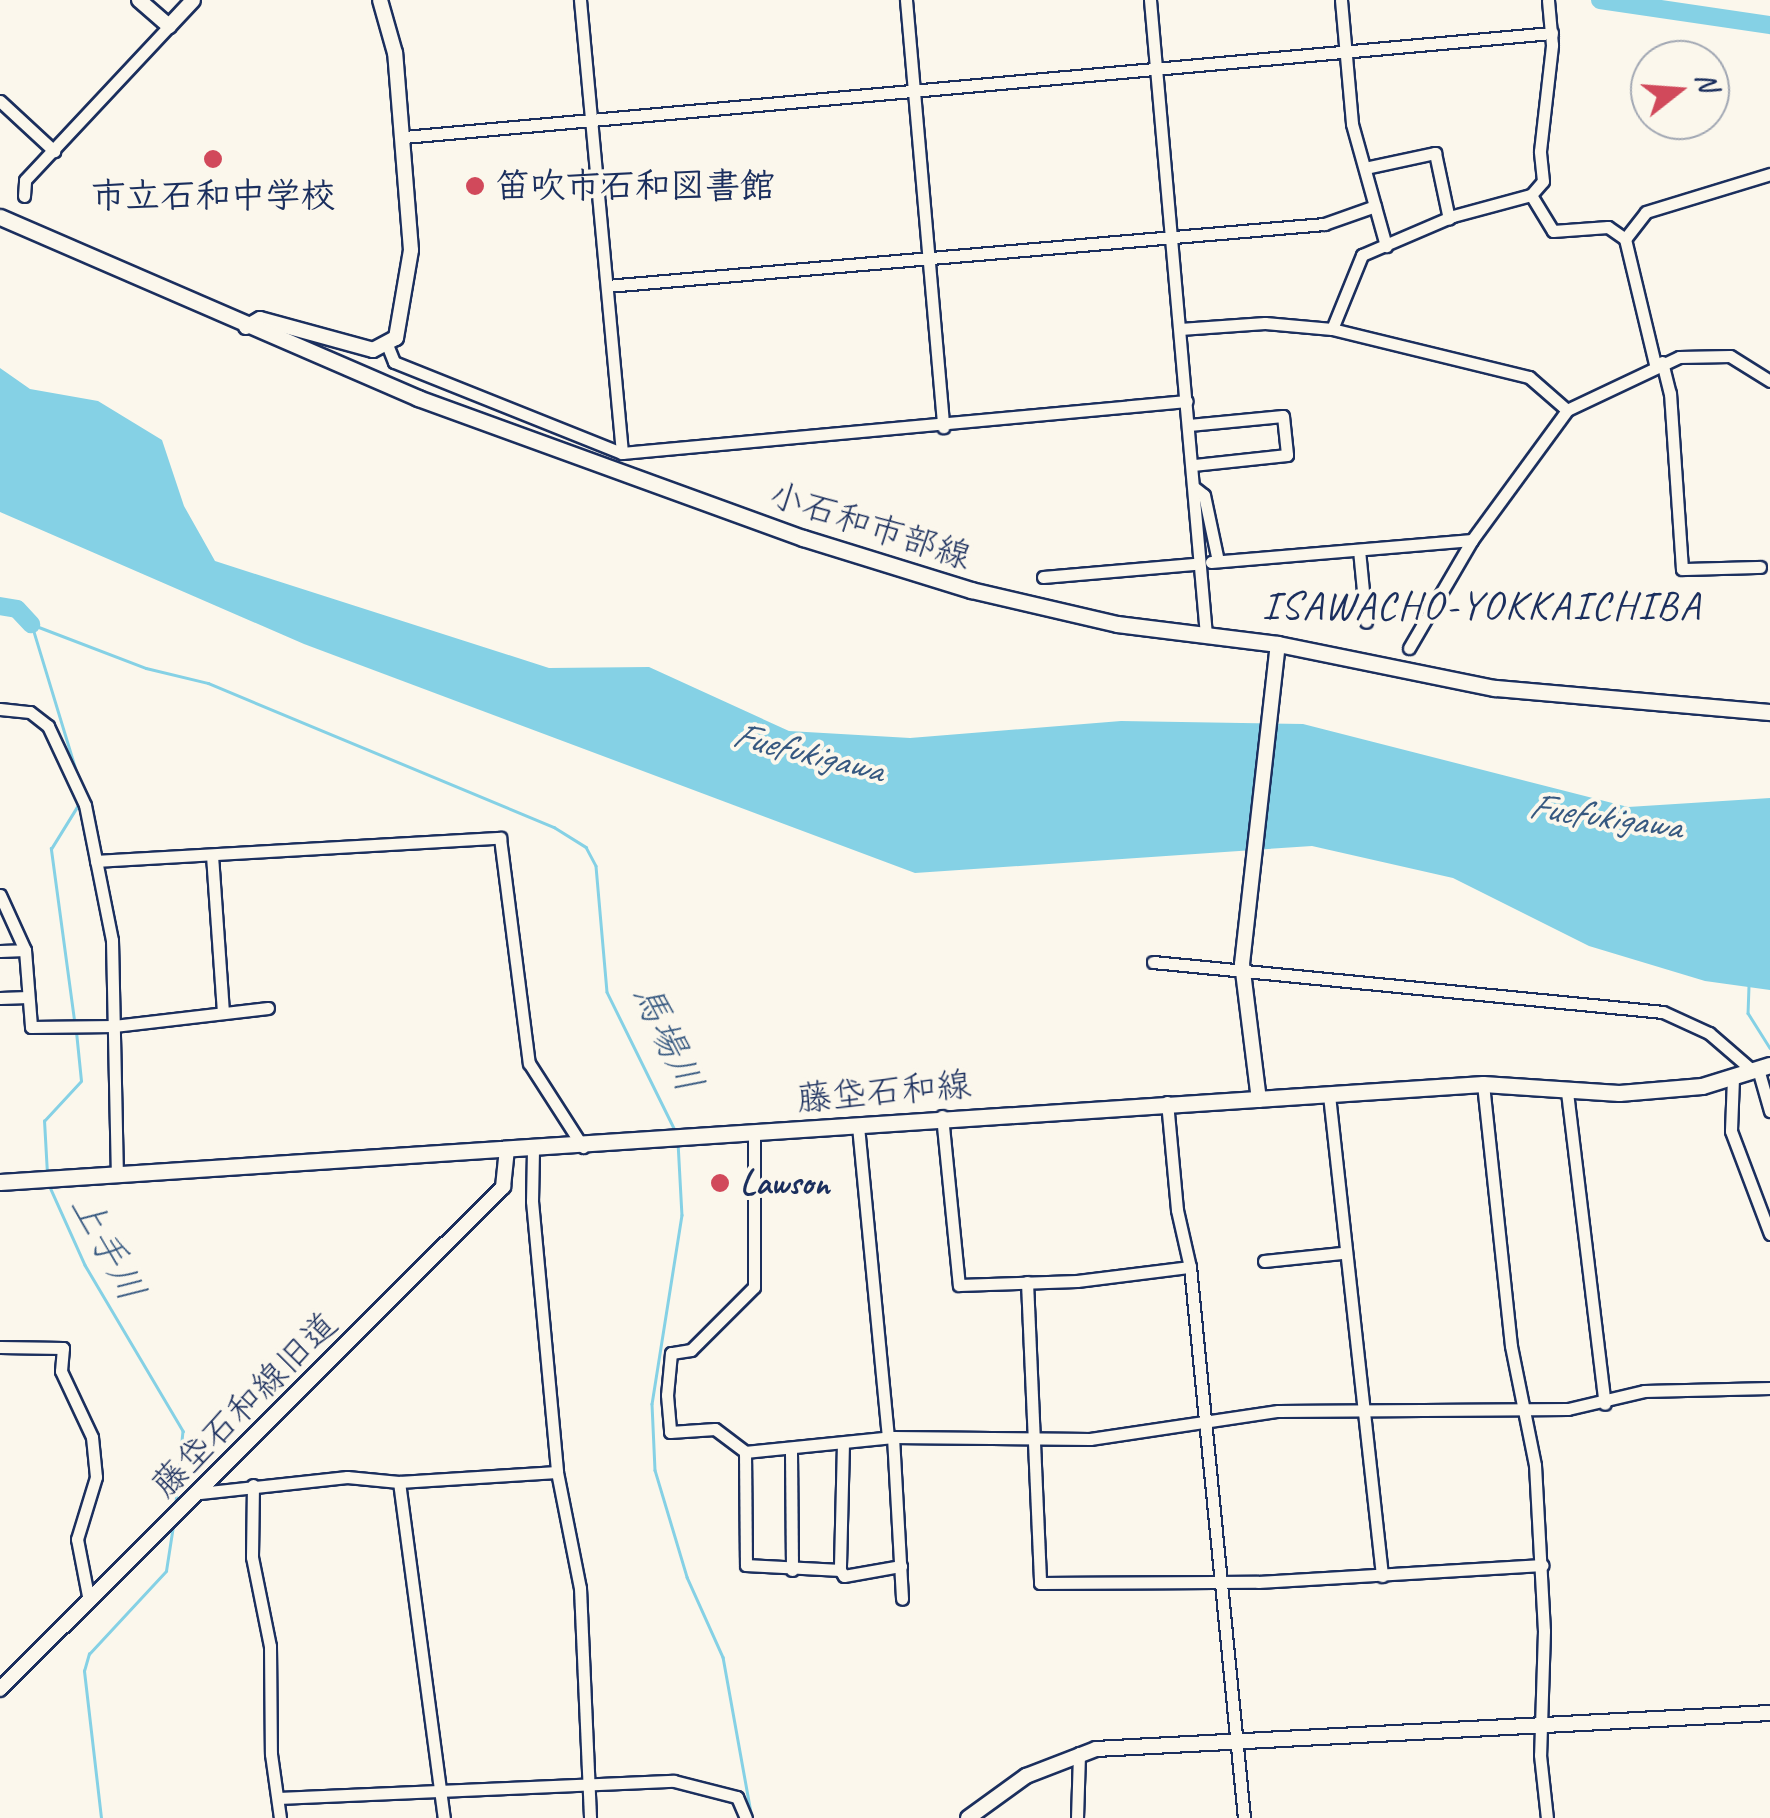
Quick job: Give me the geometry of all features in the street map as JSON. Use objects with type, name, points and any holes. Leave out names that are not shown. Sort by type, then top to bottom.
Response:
[{"type":"main road","name":"小石和市部線","points":[[0,218],[418,398],[861,558],[1065,613],[1206,635],[1276,652],[1496,688],[1770,712]]},
{"type":"main road","name":"藤垈石和線","points":[[0,1182],[674,1141],[942,1116],[1483,1084],[1619,1093],[1733,1078],[1760,1069]]},
{"type":"street","points":[[140,0],[168,26]]},
{"type":"street","points":[[24,196],[25,180],[193,0]]},
{"type":"street","points":[[246,327],[260,319],[374,350],[388,347],[396,338],[411,250],[396,53],[380,0]]},
{"type":"street","points":[[580,0],[622,453]]},
{"type":"street","points":[[906,0],[942,427]]},
{"type":"street","points":[[1150,0],[1206,635]]},
{"type":"street","points":[[1342,0],[1352,124],[1386,246]]},
{"type":"street","points":[[1332,329],[1362,255],[1449,219],[1530,196],[1543,181],[1552,33],[1548,1]]},
{"type":"street","points":[[404,137],[1552,33]]},
{"type":"street","points":[[0,101],[54,150]]},
{"type":"street","points":[[1365,168],[1435,153],[1449,219]]},
{"type":"street","points":[[1625,239],[1646,212],[1770,174]]},
{"type":"street","points":[[1530,196],[1554,232],[1608,227],[1625,239],[1670,393],[1682,568],[1760,567]]},
{"type":"street","points":[[607,286],[1324,224],[1375,206]]},
{"type":"street","points":[[1180,329],[1265,323],[1332,329],[1530,377],[1567,410]]},
{"type":"street","points":[[388,347],[394,362],[622,453],[942,427],[1187,401]]},
{"type":"street","points":[[1409,648],[1472,540],[1567,410],[1659,363],[1713,353],[1766,374]]},
{"type":"street","points":[[1189,425],[1283,416],[1287,455],[1193,465]]},
{"type":"street","points":[[1195,488],[1204,495],[1214,562],[1472,540]]},
{"type":"street","points":[[1359,550],[1366,622]]},
{"type":"street","points":[[1043,577],[1196,564]]},
{"type":"street","points":[[1259,1100],[1242,967],[1276,652]]},
{"type":"street","points":[[0,709],[30,712],[48,726],[81,799],[112,940],[117,1175]]},
{"type":"street","points":[[96,861],[500,838],[528,1064],[583,1147]]},
{"type":"street","points":[[212,854],[223,1013]]},
{"type":"street","points":[[0,895],[25,950],[31,1027],[114,1026],[268,1008]]},
{"type":"street","points":[[0,951],[25,950]]},
{"type":"street","points":[[1153,962],[1242,967],[1663,1012],[1709,1033],[1760,1069],[1770,1111]]},
{"type":"street","points":[[0,998],[28,997]]},
{"type":"street","points":[[1733,1078],[1732,1131],[1750,1196],[1770,1234]]},
{"type":"street","points":[[1483,1084],[1494,1215],[1522,1410],[1535,1465],[1542,1565],[1539,1724],[1547,1818]]},
{"type":"street","points":[[1567,1092],[1605,1404]]},
{"type":"street","points":[[1329,1095],[1342,1253],[1382,1576]]},
{"type":"street","points":[[1166,1102],[1177,1210],[1190,1267],[1244,1818]]},
{"type":"street","points":[[942,1116],[959,1284],[1190,1267]]},
{"type":"street","points":[[858,1126],[891,1437],[902,1600]]},
{"type":"street","points":[[754,1134],[754,1287],[691,1350],[671,1353],[667,1395],[670,1432],[715,1429],[745,1452],[791,1452],[891,1437],[1032,1442],[1278,1412],[1360,1414],[1459,1406],[1522,1410],[1605,1404],[1644,1391],[1770,1388]]},
{"type":"street","points":[[533,1150],[532,1201],[556,1472],[580,1588],[590,1818]]},
{"type":"street","name":"藤垈石和線旧道","points":[[0,1688],[503,1187],[507,1152]]},
{"type":"street","points":[[1264,1261],[1342,1253]]},
{"type":"street","points":[[1027,1282],[1040,1583],[1382,1576],[1542,1565]]},
{"type":"street","points":[[0,1347],[64,1348],[61,1371],[92,1437],[96,1477],[77,1539],[89,1601]]},
{"type":"street","points":[[843,1443],[840,1570],[844,1576],[900,1566]]},
{"type":"street","points":[[745,1452],[746,1564],[792,1570],[840,1570]]},
{"type":"street","points":[[791,1452],[792,1570]]},
{"type":"street","points":[[200,1493],[347,1477],[399,1482],[556,1472]]},
{"type":"street","points":[[399,1482],[444,1818]]},
{"type":"street","points":[[253,1486],[252,1556],[270,1646],[280,1818]]},
{"type":"street","points":[[968,1818],[1026,1776],[1078,1753],[1160,1742],[1238,1742],[1770,1713]]},
{"type":"street","points":[[1077,1818],[1078,1753]]},
{"type":"street","points":[[278,1798],[586,1789],[598,1782],[674,1780],[737,1797],[746,1818]]},
{"type":"water","name":"Fuefukigawa","points":[[0,368],[30,389],[98,401],[162,440],[184,506],[215,561],[549,668],[649,667],[789,731],[910,738],[1121,721],[1303,724],[1628,807],[1770,798],[1770,990],[1705,981],[1589,946],[1453,878],[1312,846],[915,873],[304,644],[0,512]]},
{"type":"waterway","points":[[1600,0],[1770,25]]},
{"type":"waterway","name":"馬場川","points":[[0,606],[17,609],[31,624]]},
{"type":"waterway","name":"馬場川","points":[[31,624],[146,668],[208,683],[554,827],[586,847],[596,866],[607,992],[675,1130]]},
{"type":"waterway","name":"上手川","points":[[32,625],[79,780]]},
{"type":"waterway","name":"上手川","points":[[74,1020],[51,849],[80,802]]},
{"type":"waterway","points":[[1749,986],[1748,1013],[1770,1048]]},
{"type":"waterway","name":"上手川","points":[[47,1174],[44,1121],[81,1081],[76,1032]]},
{"type":"waterway","name":"馬場川","points":[[678,1142],[682,1215],[652,1404],[655,1470],[687,1577],[723,1657],[752,1818]]},
{"type":"waterway","name":"上手川","points":[[50,1187],[85,1265],[183,1431],[176,1503]]},
{"type":"waterway","name":"上手川","points":[[101,1818],[84,1671],[89,1654],[166,1571],[173,1526]]},
{"type":"place","name":"市立石和中学校","points":[[213,159]]},
{"type":"place","name":"笛吹市石和図書館","points":[[475,186]]},
{"type":"place","name":"Lawson","points":[[720,1183]]},
{"type":"district","name":"ISAWACHO-YOKKAICHIBA","points":[[1482,605]]}]
